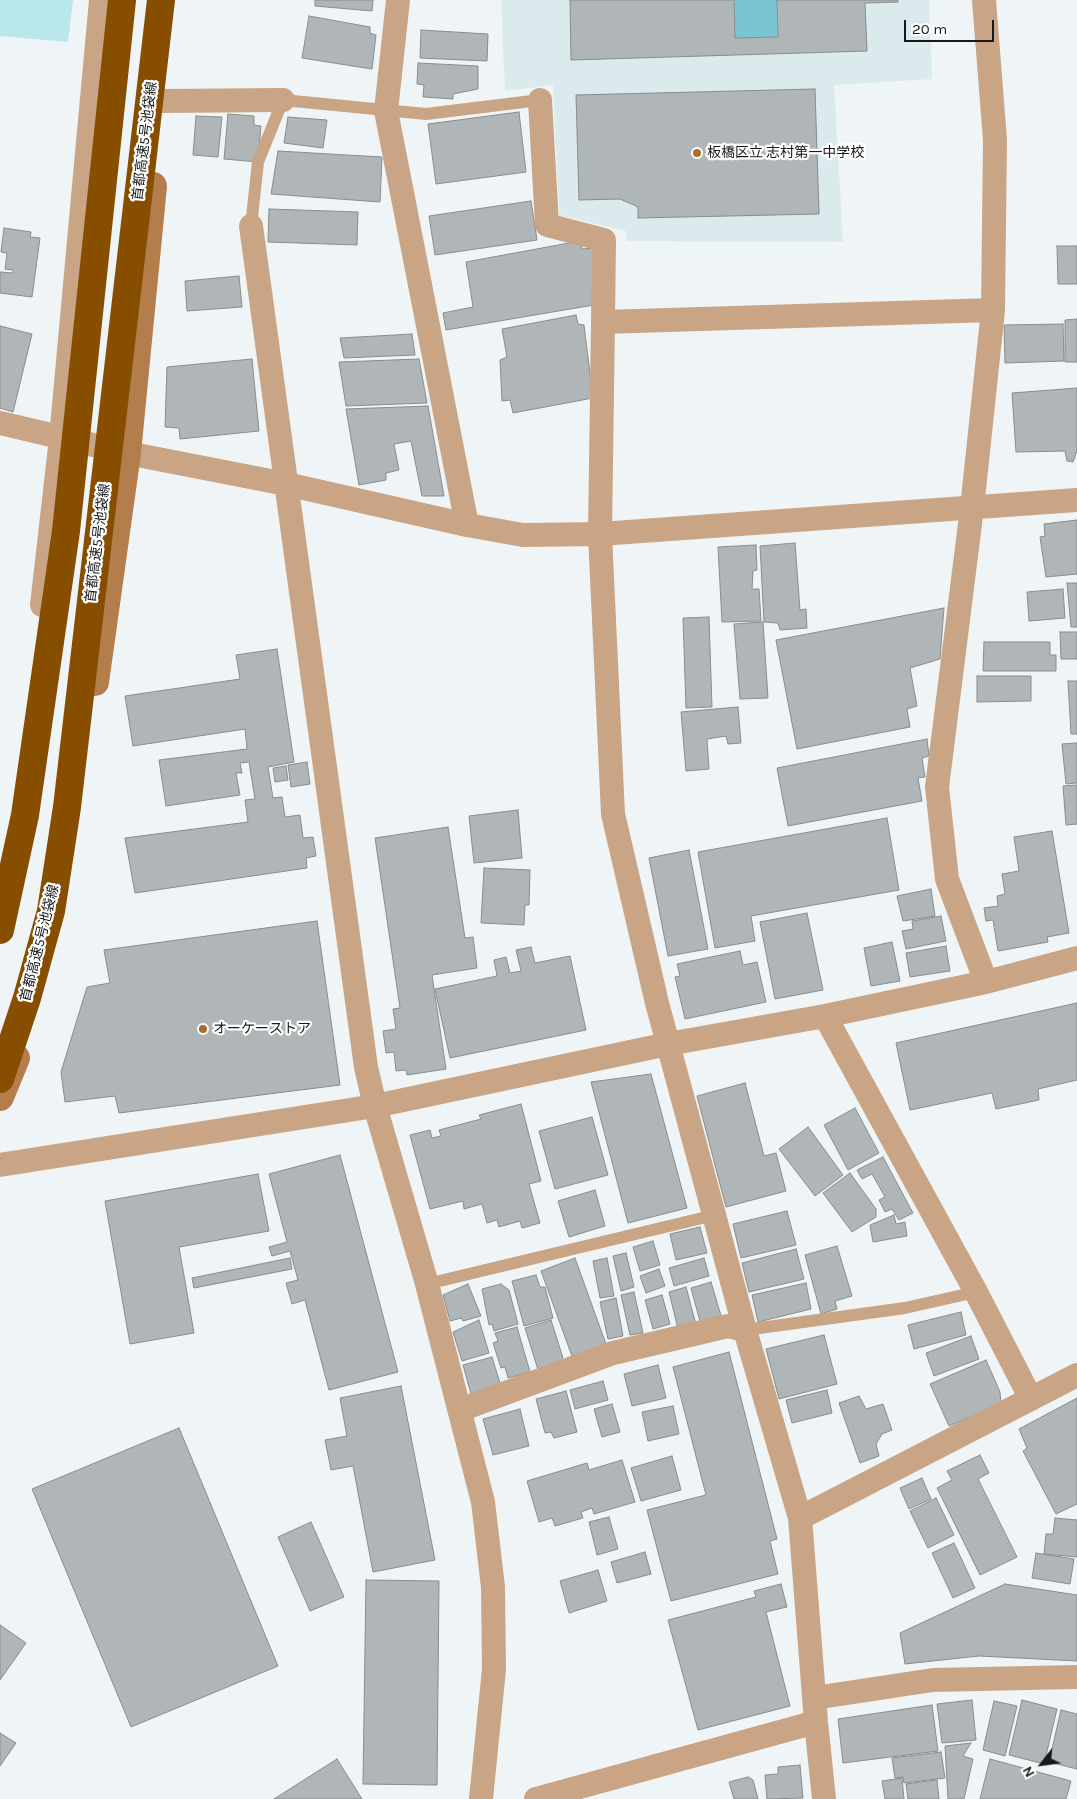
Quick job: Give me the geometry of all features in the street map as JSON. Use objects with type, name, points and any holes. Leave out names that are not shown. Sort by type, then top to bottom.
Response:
[{"type":"highway","points":[[0,930],[25,814],[66,531],[122,0]]},
{"type":"highway","name":"首都高速5号池袋線","points":[[0,1079],[28,998],[51,911],[67,807],[161,0]]},
{"type":"street","points":[[0,897],[26,751],[61,438],[101,0]]},
{"type":"street","points":[[0,1098],[19,1051],[50,956],[70,857],[126,453],[170,0]]},
{"type":"street","points":[[398,0],[386,112],[467,525]]},
{"type":"street","points":[[984,0],[995,140],[993,310],[972,508],[936,787],[947,879],[986,982]]},
{"type":"street","points":[[161,101],[283,100]]},
{"type":"street","points":[[540,100],[547,225],[604,240],[600,534],[613,814],[668,1044],[716,1215],[745,1330],[800,1518],[824,1799]]},
{"type":"street","points":[[251,226],[366,1067],[375,1106],[427,1284],[483,1502],[493,1587],[494,1669],[481,1799]]},
{"type":"street","points":[[603,322],[993,310]]},
{"type":"street","points":[[0,423],[126,453],[286,484],[467,525],[523,535],[600,534],[1077,500]]},
{"type":"street","points":[[0,1165],[375,1106],[668,1044],[825,1016],[986,982],[1077,958]]},
{"type":"street","points":[[825,1016],[976,1292],[1031,1399]]},
{"type":"street","points":[[460,1410],[613,1353],[728,1326],[745,1330]]},
{"type":"street","points":[[800,1518],[1077,1375]]},
{"type":"street","points":[[814,1698],[933,1680],[1077,1677]]},
{"type":"street","points":[[536,1799],[816,1722]]},
{"type":"lane","points":[[251,226],[258,162],[283,100],[386,112],[426,114],[540,100]]},
{"type":"lane","points":[[427,1284],[716,1215]]},
{"type":"lane","points":[[745,1330],[905,1308],[976,1292]]},
{"type":"shaded area","points":[[0,0],[73,0],[68,42],[0,36]]},
{"type":"shaded area","name":"板橋区立 志村第一中学校","points":[[501,0],[929,0],[932,79],[834,85],[843,242],[627,241],[626,231],[559,215],[553,85],[505,91]]},
{"type":"shaded area","points":[[734,0],[777,0],[778,37],[735,38]]},
{"type":"building","points":[[315,0],[373,0],[372,11],[315,6]]},
{"type":"building","points":[[570,0],[734,0],[735,38],[778,37],[777,0],[898,0],[898,2],[865,3],[867,51],[571,60]]},
{"type":"building","points":[[309,16],[370,27],[370,33],[376,35],[372,69],[302,58]]},
{"type":"building","points":[[421,30],[488,34],[487,61],[420,58]]},
{"type":"building","points":[[418,63],[478,66],[478,89],[453,94],[453,99],[423,97],[424,85],[417,84]]},
{"type":"building","points":[[815,89],[819,214],[638,218],[638,207],[620,199],[579,200],[576,95]]},
{"type":"building","points":[[519,112],[526,172],[436,184],[428,124]]},
{"type":"building","points":[[228,114],[254,116],[254,125],[261,126],[258,162],[224,159]]},
{"type":"building","points":[[196,116],[222,117],[218,157],[193,155]]},
{"type":"building","points":[[288,117],[327,120],[323,148],[284,143]]},
{"type":"building","points":[[278,151],[382,157],[380,202],[271,194]]},
{"type":"building","points":[[531,201],[537,240],[435,255],[429,216]]},
{"type":"building","points":[[269,209],[358,212],[357,245],[268,242]]},
{"type":"building","points":[[4,228],[31,232],[30,237],[40,238],[32,297],[0,293],[0,272],[13,273],[13,270],[5,269],[7,253],[1,252]]},
{"type":"building","points":[[580,241],[582,249],[595,248],[594,305],[446,330],[443,313],[473,307],[466,262]]},
{"type":"building","points":[[1057,246],[1077,246],[1077,284],[1058,284]]},
{"type":"building","points":[[239,276],[242,307],[187,311],[185,281]]},
{"type":"building","points":[[576,315],[578,324],[584,325],[593,398],[513,413],[510,400],[502,401],[500,360],[507,357],[502,329]]},
{"type":"building","points":[[1077,319],[1077,362],[1065,362],[1065,320]]},
{"type":"building","points":[[1063,324],[1064,361],[1005,363],[1004,325]]},
{"type":"building","points":[[0,326],[32,334],[13,412],[0,408]]},
{"type":"building","points":[[412,334],[415,355],[344,358],[340,338]]},
{"type":"building","points":[[252,359],[259,431],[180,439],[179,428],[165,427],[167,367]]},
{"type":"building","points":[[419,359],[427,403],[346,406],[339,362]]},
{"type":"building","points":[[1077,388],[1077,451],[1073,462],[1067,461],[1065,451],[1016,452],[1012,393]]},
{"type":"building","points":[[428,406],[444,496],[422,496],[411,441],[394,444],[399,470],[386,473],[386,480],[359,485],[346,409]]},
{"type":"building","points":[[1077,520],[1077,574],[1046,577],[1040,537],[1045,536],[1044,524]]},
{"type":"building","points":[[795,543],[800,610],[806,609],[807,628],[780,630],[778,623],[764,622],[760,546]]},
{"type":"building","points":[[756,545],[757,570],[753,571],[752,589],[759,589],[761,621],[722,622],[718,547]]},
{"type":"building","points":[[1067,583],[1077,583],[1077,627],[1071,627]]},
{"type":"building","points":[[1063,589],[1065,618],[1029,621],[1027,592]]},
{"type":"building","points":[[944,608],[940,659],[910,668],[917,706],[907,709],[910,727],[797,749],[776,640]]},
{"type":"building","points":[[709,617],[712,707],[686,708],[683,618]]},
{"type":"building","points":[[763,622],[768,698],[740,699],[734,624]]},
{"type":"building","points":[[1060,632],[1077,632],[1077,659],[1061,659]]},
{"type":"building","points":[[984,642],[1050,642],[1050,655],[1056,655],[1056,671],[983,671]]},
{"type":"building","points":[[277,649],[294,762],[268,767],[273,798],[282,797],[285,817],[300,815],[303,838],[313,837],[316,856],[306,858],[307,868],[135,893],[125,838],[248,822],[245,800],[255,799],[249,762],[240,763],[242,773],[236,773],[240,795],[166,806],[159,760],[247,749],[245,729],[133,746],[125,696],[240,679],[236,655]]},
{"type":"building","points":[[977,676],[1031,676],[1031,701],[977,702]]},
{"type":"building","points":[[1068,681],[1077,681],[1077,734],[1071,734]]},
{"type":"building","points":[[738,707],[741,743],[728,744],[726,736],[707,739],[709,769],[686,771],[681,712]]},
{"type":"building","points":[[927,739],[929,756],[922,758],[925,777],[918,778],[922,801],[788,826],[777,768]]},
{"type":"building","points":[[1077,743],[1077,783],[1066,784],[1062,744]]},
{"type":"building","points":[[307,762],[310,784],[291,787],[288,765]]},
{"type":"building","points":[[286,766],[288,780],[275,782],[273,768]]},
{"type":"building","points":[[1077,785],[1077,824],[1066,825],[1063,786]]},
{"type":"building","points":[[518,810],[522,858],[474,863],[469,816]]},
{"type":"building","points":[[887,818],[899,890],[751,916],[755,941],[715,948],[698,852]]},
{"type":"building","points":[[448,827],[465,938],[473,937],[477,968],[432,975],[446,1069],[407,1075],[406,1070],[396,1071],[394,1052],[386,1053],[383,1031],[396,1029],[393,1009],[400,1008],[375,838]]},
{"type":"building","points":[[1052,831],[1069,933],[1047,937],[1048,942],[998,951],[993,920],[986,921],[984,908],[998,906],[997,896],[1005,894],[1002,874],[1019,871],[1014,837]]},
{"type":"building","points":[[689,850],[708,949],[668,956],[649,858]]},
{"type":"building","points":[[484,868],[530,870],[529,905],[525,905],[524,925],[481,923]]},
{"type":"building","points":[[931,889],[935,916],[903,921],[897,896]]},
{"type":"building","points":[[807,913],[823,990],[775,999],[760,922]]},
{"type":"building","points":[[941,916],[946,941],[906,949],[902,931],[913,929],[912,921]]},
{"type":"building","name":"オーケーストア","points":[[317,921],[340,1085],[119,1113],[115,1096],[65,1102],[61,1072],[87,987],[110,983],[104,950]]},
{"type":"building","points":[[892,942],[900,981],[871,986],[864,948]]},
{"type":"building","points":[[946,946],[950,971],[910,977],[906,953]]},
{"type":"building","points":[[531,947],[535,963],[570,956],[586,1030],[450,1058],[435,989],[497,976],[494,960],[506,957],[510,973],[521,971],[516,950]]},
{"type":"building","points":[[740,951],[743,965],[757,962],[766,1002],[685,1019],[675,977],[680,976],[677,964]]},
{"type":"building","points":[[1077,1003],[1077,1080],[1038,1089],[1039,1100],[996,1109],[992,1093],[910,1110],[896,1043]]},
{"type":"building","points":[[651,1074],[687,1208],[628,1223],[591,1082]]},
{"type":"building","points":[[745,1083],[764,1156],[776,1153],[786,1191],[726,1207],[697,1096]]},
{"type":"building","points":[[521,1104],[541,1181],[529,1184],[540,1223],[522,1228],[520,1221],[499,1227],[497,1220],[487,1223],[482,1204],[464,1209],[463,1201],[430,1209],[410,1135],[430,1130],[432,1138],[441,1136],[439,1130],[481,1119],[479,1115]]},
{"type":"building","points":[[855,1108],[879,1153],[848,1170],[824,1125]]},
{"type":"building","points":[[592,1117],[608,1175],[555,1189],[539,1131]]},
{"type":"building","points":[[808,1127],[843,1175],[815,1196],[779,1149]]},
{"type":"building","points":[[340,1155],[398,1372],[329,1390],[305,1300],[292,1304],[286,1283],[298,1280],[290,1251],[272,1256],[269,1247],[287,1242],[269,1174]]},
{"type":"building","points":[[883,1157],[913,1213],[899,1220],[892,1209],[885,1212],[879,1200],[885,1197],[872,1174],[862,1179],[857,1170]]},
{"type":"building","points":[[850,1173],[876,1209],[876,1217],[852,1232],[823,1193]]},
{"type":"building","points":[[258,1174],[269,1231],[179,1247],[194,1333],[130,1344],[105,1201]]},
{"type":"building","points":[[595,1190],[605,1226],[569,1237],[558,1201]]},
{"type":"building","points":[[787,1211],[796,1245],[741,1258],[733,1224]]},
{"type":"building","points":[[894,1215],[896,1224],[905,1222],[907,1236],[873,1242],[870,1225]]},
{"type":"building","points":[[700,1227],[707,1253],[676,1260],[670,1234]]},
{"type":"building","points":[[653,1241],[660,1265],[640,1271],[633,1247]]},
{"type":"building","points":[[837,1246],[852,1296],[835,1301],[837,1309],[821,1314],[805,1255]]},
{"type":"building","points":[[796,1249],[804,1279],[749,1292],[742,1263]]},
{"type":"building","points":[[626,1253],[634,1287],[621,1291],[613,1256]]},
{"type":"building","points":[[290,1258],[292,1269],[194,1288],[192,1278]]},
{"type":"building","points":[[575,1258],[607,1347],[573,1359],[541,1271]]},
{"type":"building","points":[[607,1258],[614,1296],[600,1298],[593,1261]]},
{"type":"building","points":[[704,1258],[709,1276],[674,1286],[669,1268]]},
{"type":"building","points":[[659,1269],[665,1286],[646,1293],[640,1276]]},
{"type":"building","points":[[536,1275],[540,1287],[545,1287],[553,1318],[524,1326],[512,1281]]},
{"type":"building","points":[[711,1282],[722,1319],[701,1325],[691,1288]]},
{"type":"building","points":[[806,1283],[811,1309],[758,1322],[752,1295]]},
{"type":"building","points":[[468,1284],[481,1316],[463,1321],[461,1318],[450,1321],[443,1295]]},
{"type":"building","points":[[501,1284],[509,1290],[518,1324],[494,1331],[492,1324],[489,1325],[482,1289]]},
{"type":"building","points":[[686,1287],[696,1325],[678,1329],[669,1292]]},
{"type":"building","points":[[634,1292],[643,1333],[630,1335],[621,1295]]},
{"type":"building","points":[[662,1295],[670,1324],[653,1329],[645,1300]]},
{"type":"building","points":[[616,1298],[623,1336],[608,1339],[600,1302]]},
{"type":"building","points":[[961,1312],[966,1335],[914,1349],[908,1325]]},
{"type":"building","points":[[479,1320],[489,1353],[462,1361],[453,1332]]},
{"type":"building","points":[[551,1320],[563,1358],[558,1368],[539,1373],[525,1328]]},
{"type":"building","points":[[517,1327],[530,1372],[508,1378],[505,1367],[501,1368],[493,1343],[498,1341],[495,1333]]},
{"type":"building","points":[[824,1335],[837,1384],[779,1399],[766,1349]]},
{"type":"building","points":[[971,1336],[979,1359],[934,1376],[926,1353]]},
{"type":"building","points":[[729,1352],[777,1539],[770,1541],[778,1574],[671,1601],[647,1510],[706,1495],[673,1367]]},
{"type":"building","points":[[492,1357],[500,1383],[471,1394],[463,1365]]},
{"type":"building","points":[[986,1360],[1000,1392],[1001,1404],[949,1426],[930,1384]]},
{"type":"building","points":[[658,1365],[666,1398],[632,1406],[624,1374]]},
{"type":"building","points":[[603,1381],[608,1400],[575,1409],[570,1390]]},
{"type":"building","points":[[401,1386],[435,1560],[373,1572],[353,1466],[331,1470],[325,1440],[347,1436],[340,1398]]},
{"type":"building","points":[[827,1390],[832,1413],[792,1423],[786,1400]]},
{"type":"building","points":[[566,1391],[577,1432],[554,1438],[551,1432],[545,1433],[536,1399]]},
{"type":"building","points":[[859,1396],[866,1409],[883,1404],[892,1430],[882,1434],[876,1444],[879,1456],[860,1463],[839,1403]]},
{"type":"building","points":[[1077,1398],[1077,1504],[1056,1514],[1023,1451],[1027,1448],[1019,1429]]},
{"type":"building","points":[[612,1404],[620,1432],[602,1437],[594,1409]]},
{"type":"building","points":[[673,1406],[679,1434],[648,1441],[642,1412]]},
{"type":"building","points":[[520,1409],[529,1446],[493,1455],[483,1419]]},
{"type":"building","points":[[179,1428],[278,1666],[131,1727],[32,1489]]},
{"type":"building","points":[[980,1455],[989,1473],[978,1479],[1017,1557],[980,1575],[937,1488],[952,1480],[947,1471]]},
{"type":"building","points":[[672,1456],[681,1490],[641,1501],[631,1468]]},
{"type":"building","points":[[622,1460],[635,1502],[594,1514],[592,1508],[581,1512],[583,1518],[555,1526],[552,1518],[539,1522],[527,1481],[587,1463],[589,1470]]},
{"type":"building","points":[[922,1478],[931,1499],[909,1509],[900,1488]]},
{"type":"building","points":[[936,1498],[954,1535],[928,1548],[910,1511]]},
{"type":"building","points":[[609,1517],[618,1549],[597,1555],[589,1522]]},
{"type":"building","points":[[1055,1518],[1077,1520],[1077,1557],[1044,1554],[1046,1534],[1053,1534]]},
{"type":"building","points":[[311,1522],[344,1597],[310,1611],[278,1537]]},
{"type":"building","points":[[954,1543],[975,1588],[953,1598],[932,1553]]},
{"type":"building","points":[[645,1552],[651,1574],[617,1583],[611,1562]]},
{"type":"building","points":[[1036,1553],[1074,1559],[1070,1584],[1032,1578]]},
{"type":"building","points":[[598,1570],[607,1601],[569,1613],[560,1581]]},
{"type":"building","points":[[366,1580],[439,1581],[437,1785],[363,1784]]},
{"type":"building","points":[[781,1584],[787,1607],[766,1612],[790,1706],[698,1730],[668,1620],[756,1597],[754,1591]]},
{"type":"building","points":[[1005,1584],[1077,1595],[1077,1661],[979,1656],[905,1664],[900,1633]]},
{"type":"building","points":[[0,1625],[26,1643],[0,1680]]},
{"type":"building","points":[[972,1700],[976,1740],[942,1743],[937,1704]]},
{"type":"building","points":[[1022,1700],[1057,1709],[1044,1764],[1009,1755]]},
{"type":"building","points":[[994,1701],[1017,1706],[1005,1756],[983,1750]]},
{"type":"building","points":[[932,1705],[938,1751],[843,1763],[838,1719]]},
{"type":"building","points":[[1061,1710],[1077,1714],[1077,1769],[1049,1762]]},
{"type":"building","points":[[0,1733],[16,1743],[0,1766]]},
{"type":"building","points":[[971,1743],[963,1756],[973,1759],[964,1799],[948,1799],[945,1746]]},
{"type":"building","points":[[941,1752],[945,1778],[904,1783],[903,1777],[895,1778],[892,1758]]},
{"type":"building","points":[[337,1759],[362,1799],[274,1799]]},
{"type":"building","points":[[990,1759],[1071,1781],[1066,1799],[980,1799]]},
{"type":"building","points":[[800,1765],[803,1798],[767,1799],[765,1775],[778,1774],[778,1767]]},
{"type":"building","points":[[748,1777],[753,1780],[758,1799],[734,1799],[729,1782]]},
{"type":"building","points":[[902,1778],[904,1799],[885,1799],[882,1781]]},
{"type":"building","points":[[937,1780],[939,1799],[908,1799],[906,1784]]},
{"type":"place","name":"板橋区立 志村第一中学校","points":[[697,153]]},
{"type":"place","name":"オーケーストア","points":[[203,1029]]}]
